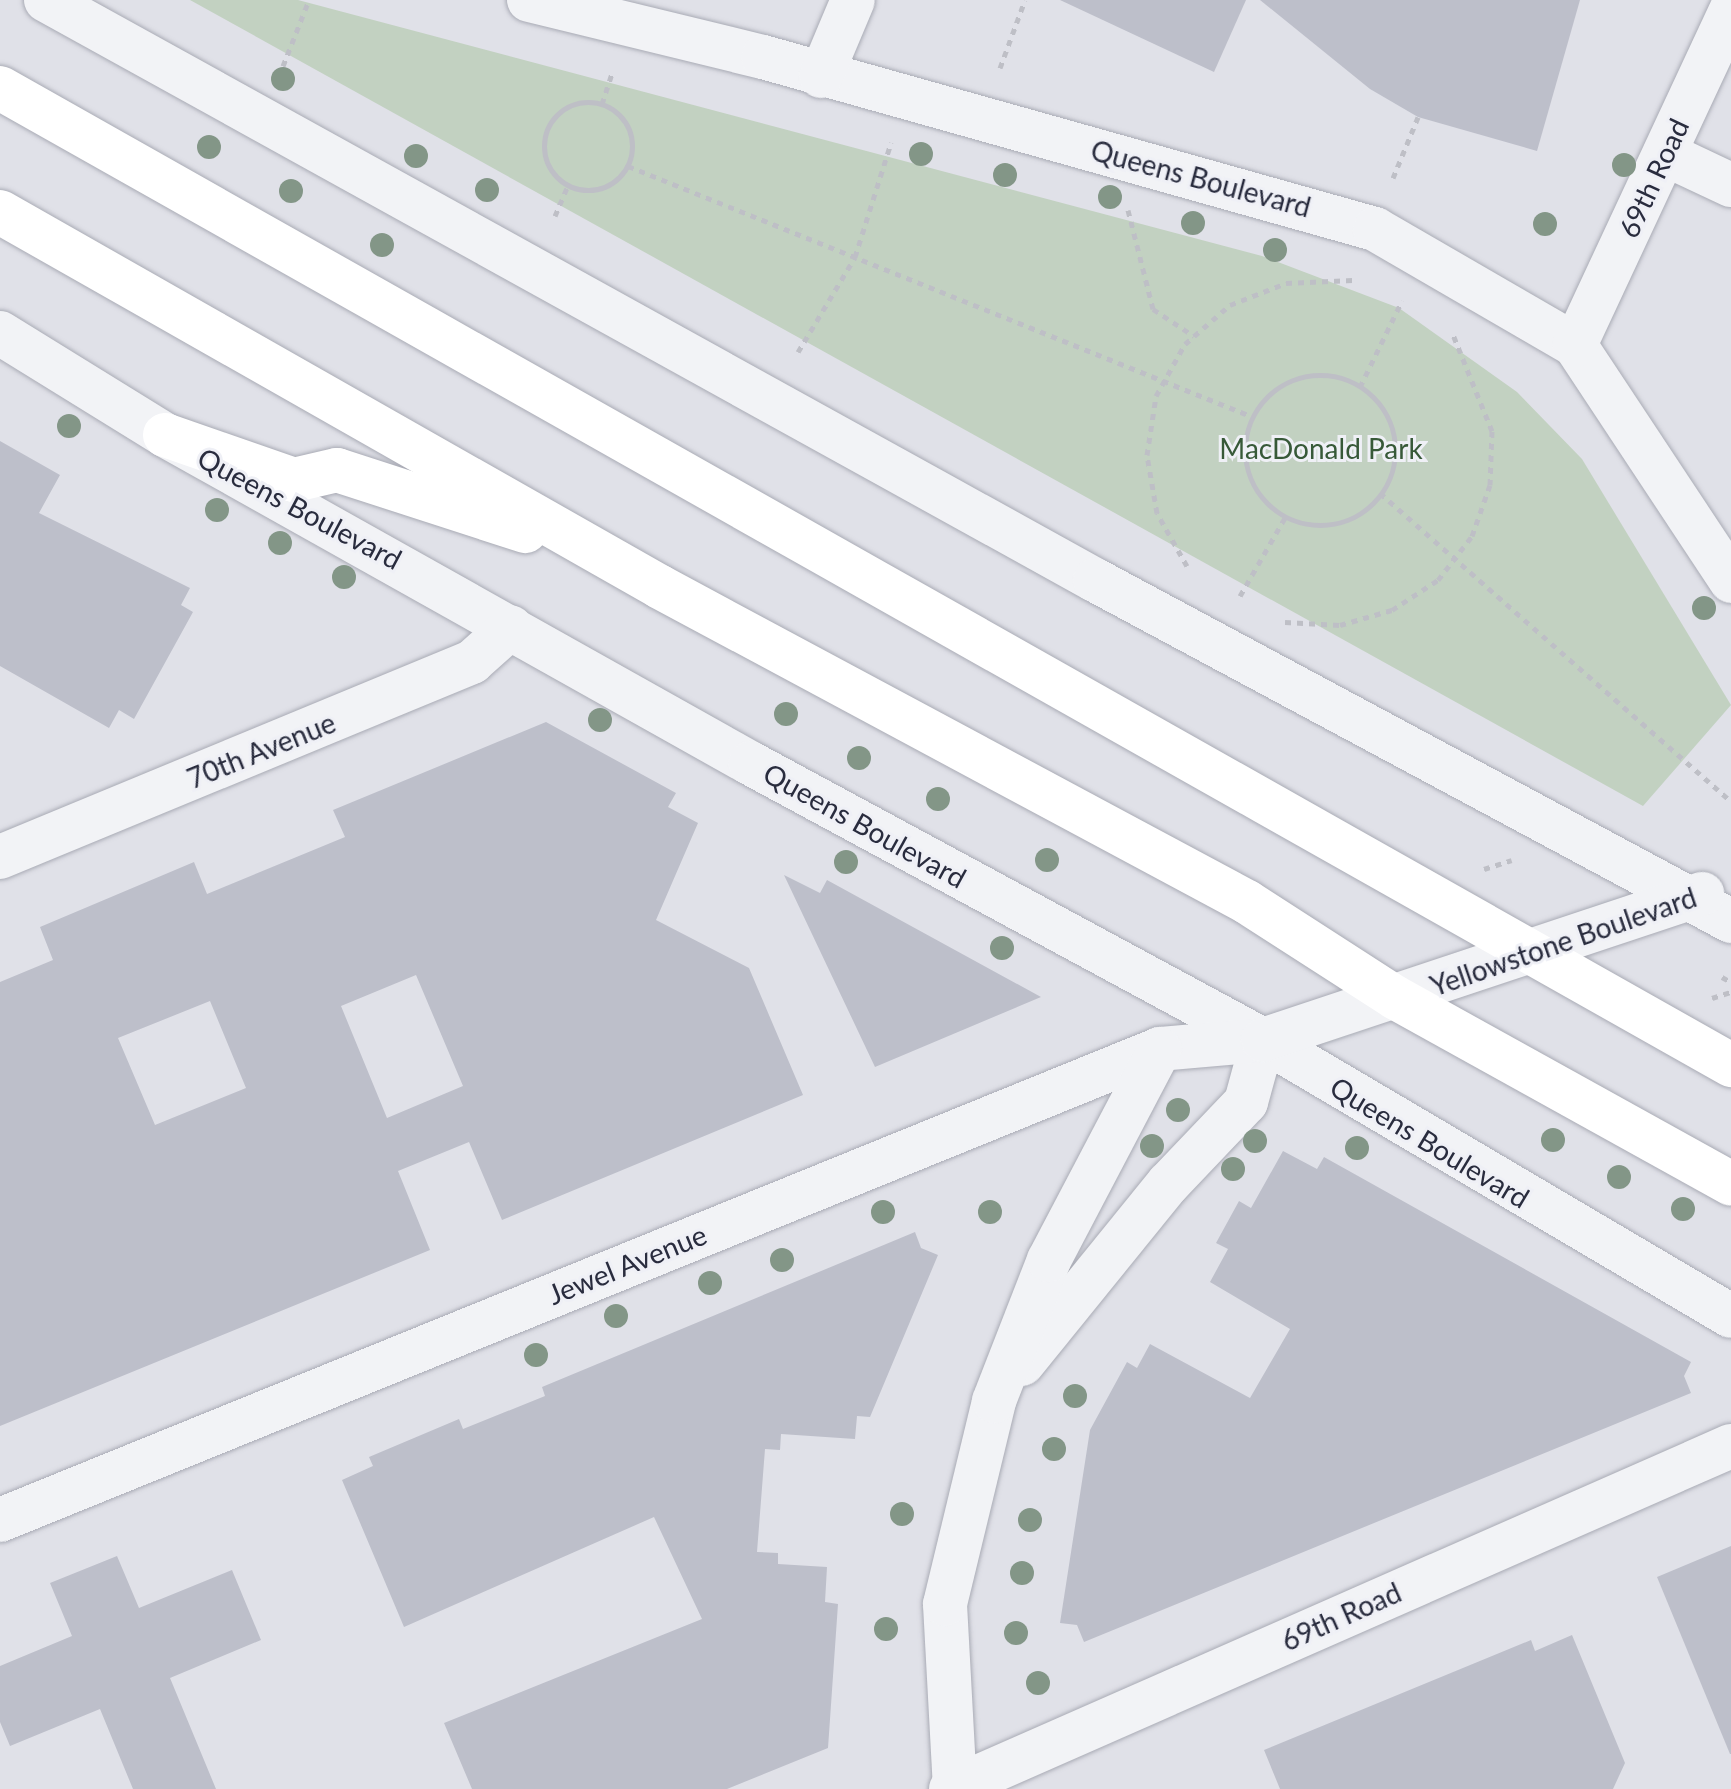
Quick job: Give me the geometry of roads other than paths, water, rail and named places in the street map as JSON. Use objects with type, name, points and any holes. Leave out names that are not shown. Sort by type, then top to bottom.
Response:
[{"type":"main road","points":[[0,88],[1731,1065]]},
{"type":"main road","points":[[0,212],[613,560],[1247,902],[1396,998],[1731,1184]]},
{"type":"main road","points":[[165,435],[294,480],[337,470],[613,560]]},
{"type":"street","points":[[46,0],[1095,580],[1731,921]]},
{"type":"street","name":"Queens Boulevard","points":[[529,0],[821,76],[1375,229],[1575,345],[1731,581]]},
{"type":"street","points":[[821,76],[853,0]]},
{"type":"street","name":"69th Road","points":[[1575,345],[1731,10]]},
{"type":"street","points":[[1665,154],[1731,185]]},
{"type":"street","name":"Queens Boulevard","points":[[0,333],[165,435],[1263,1040],[1731,1316]]},
{"type":"street","name":"70th Avenue","points":[[0,857],[472,662],[511,627]]},
{"type":"street","name":"Yellowstone Boulevard","points":[[1263,1040],[1396,998],[1686,897],[1731,888]]},
{"type":"street","points":[[994,1401],[1168,1184],[1246,1102],[1263,1040]]},
{"type":"street","name":"Jewel Avenue","points":[[0,1520],[1160,1049],[1263,1040]]},
{"type":"street","points":[[954,1788],[945,1604],[994,1401],[1049,1260],[1160,1049]]},
{"type":"street","name":"69th Road","points":[[954,1788],[1731,1446]]},
{"type":"park label","name":"MacDonald Park","points":[[1321,448]]}]
